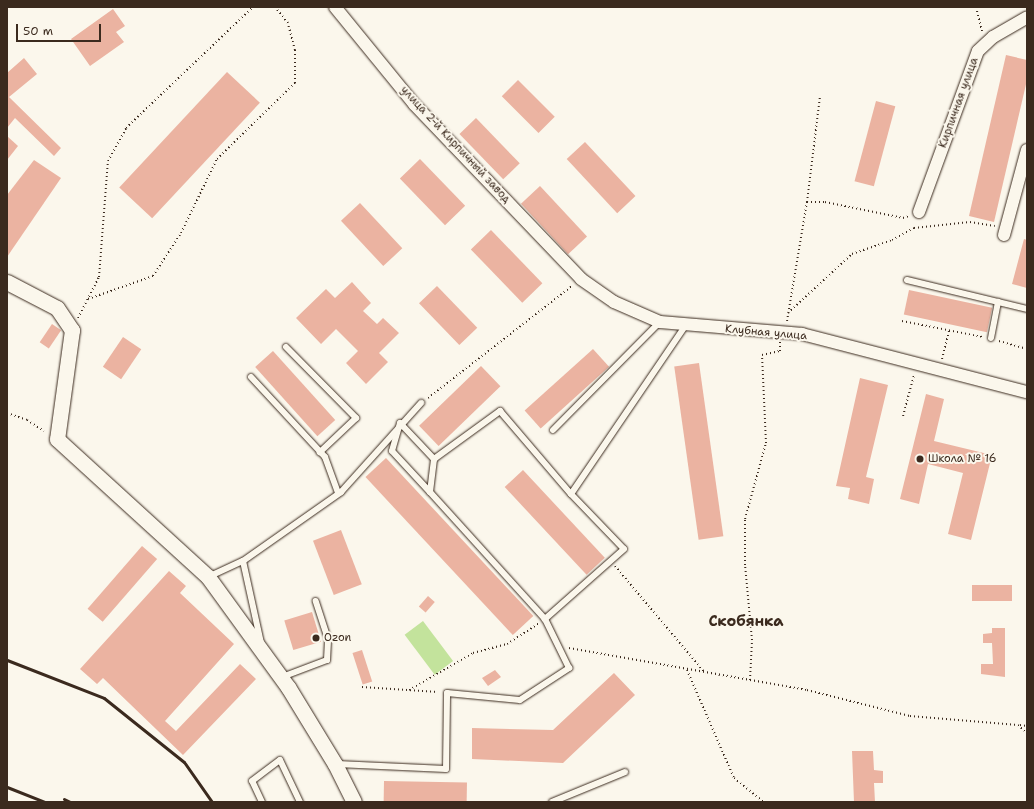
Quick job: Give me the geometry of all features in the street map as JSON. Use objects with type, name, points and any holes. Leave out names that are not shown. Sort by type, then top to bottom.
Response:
[{"type":"street","name":"улица 2-й Кирпичный завод","points":[[335,7],[414,104],[582,279]]},
{"type":"street","name":"Кирпичная улица","points":[[919,212],[978,51],[993,37],[1027,17]]},
{"type":"street","points":[[1005,231],[1027,150]]},
{"type":"street","name":"Клубная улица","points":[[582,279],[614,302],[660,322],[684,326],[783,333],[917,364],[1027,392]]},
{"type":"street","points":[[7,282],[57,308],[72,330],[57,439],[208,577],[281,678],[335,764],[354,802]]},
{"type":"lane","points":[[907,280],[1027,309]]},
{"type":"lane","points":[[991,338],[998,302]]},
{"type":"lane","points":[[553,430],[660,322]]},
{"type":"lane","points":[[571,494],[684,326]]},
{"type":"lane","points":[[286,347],[356,418],[320,452]]},
{"type":"lane","points":[[251,377],[320,452],[338,493]]},
{"type":"lane","points":[[208,577],[243,561],[338,493],[400,423],[421,403]]},
{"type":"lane","points":[[430,492],[434,459],[500,411],[571,494],[624,549],[545,619]]},
{"type":"lane","points":[[400,423],[434,459]]},
{"type":"lane","points":[[335,764],[446,769],[447,693],[520,700],[569,668],[545,619],[392,451],[400,423]]},
{"type":"lane","points":[[243,561],[263,653]]},
{"type":"lane","points":[[281,678],[327,660],[328,639],[316,601]]},
{"type":"lane","points":[[262,802],[252,781],[280,760],[300,802]]},
{"type":"lane","points":[[552,802],[625,772]]},
{"type":"path","points":[[72,330],[99,277],[108,161],[126,128],[253,7]]},
{"type":"path","points":[[88,299],[153,276],[181,233],[217,159],[295,83],[295,50],[288,23],[275,7]]},
{"type":"path","points":[[976,7],[982,34],[978,51]]},
{"type":"path","points":[[750,681],[752,640],[745,566],[745,518],[766,443],[762,355],[780,351],[807,202],[820,96]]},
{"type":"path","points":[[807,202],[825,202],[903,218],[919,212]]},
{"type":"path","points":[[788,313],[852,254],[892,240],[914,228],[970,222],[1005,231]]},
{"type":"path","points":[[421,403],[582,279]]},
{"type":"path","points":[[902,321],[991,338],[1027,349]]},
{"type":"path","points":[[939,370],[949,330]]},
{"type":"path","points":[[903,416],[917,364]]},
{"type":"path","points":[[7,413],[27,420],[57,439]]},
{"type":"path","points":[[610,561],[706,674]]},
{"type":"path","points":[[409,690],[473,654],[507,644],[545,619]]},
{"type":"path","points":[[558,646],[706,674],[807,690],[910,716],[1027,726]]},
{"type":"path","points":[[687,670],[734,778],[764,802]]},
{"type":"path","points":[[362,687],[447,693]]},
{"type":"path","points":[[1018,725],[1027,733]]},
{"type":"green space","points":[[423,621],[453,661],[435,675],[405,635]]},
{"type":"building","points":[[113,9],[125,26],[116,32],[124,42],[90,66],[71,39]]},
{"type":"building","points":[[1006,55],[1027,60],[1027,80],[994,222],[969,216]]},
{"type":"building","points":[[24,58],[37,74],[9,97],[61,148],[54,156],[15,118],[7,128],[7,73]]},
{"type":"building","points":[[227,72],[260,103],[152,218],[119,188]]},
{"type":"building","points":[[518,80],[555,117],[539,133],[502,96]]},
{"type":"building","points":[[876,101],[895,106],[874,186],[855,181]]},
{"type":"building","points":[[476,118],[520,163],[503,179],[459,134]]},
{"type":"building","points":[[7,136],[18,146],[7,160]]},
{"type":"building","points":[[585,142],[635,196],[617,213],[567,159]]},
{"type":"building","points":[[420,159],[465,206],[445,225],[400,178]]},
{"type":"building","points":[[34,160],[61,178],[7,257],[7,195]]},
{"type":"building","points":[[540,186],[587,236],[568,254],[521,204]]},
{"type":"building","points":[[360,203],[402,248],[383,266],[341,221]]},
{"type":"building","points":[[491,230],[542,283],[522,303],[471,249]]},
{"type":"building","points":[[1024,239],[1027,240],[1027,288],[1012,284]]},
{"type":"building","points":[[352,282],[371,303],[363,311],[377,324],[383,318],[399,333],[379,353],[388,362],[366,384],[346,363],[358,351],[336,329],[321,344],[296,318],[326,289],[335,298]]},
{"type":"building","points":[[437,286],[477,328],[459,345],[419,303]]},
{"type":"building","points":[[909,290],[992,308],[987,332],[904,314]]},
{"type":"building","points":[[52,324],[61,330],[49,348],[40,342]]},
{"type":"building","points":[[123,337],[141,349],[121,379],[103,367]]},
{"type":"building","points":[[593,349],[609,367],[541,428],[525,411]]},
{"type":"building","points":[[273,351],[335,420],[317,436],[255,367]]},
{"type":"building","points":[[699,363],[723,536],[699,540],[674,366]]},
{"type":"building","points":[[481,366],[500,386],[439,446],[419,426]]},
{"type":"building","points":[[860,378],[888,385],[866,477],[874,479],[869,504],[848,499],[850,488],[836,486]]},
{"type":"building","points":[[926,394],[944,399],[934,441],[992,455],[971,540],[948,534],[963,473],[928,464],[919,504],[900,499]]},
{"type":"building","points":[[386,458],[533,616],[513,635],[366,477]]},
{"type":"building","points":[[523,470],[605,558],[587,575],[505,487]]},
{"type":"building","points":[[341,530],[362,584],[334,595],[313,541]]},
{"type":"building","points":[[142,546],[157,559],[103,622],[88,609]]},
{"type":"building","points":[[169,571],[186,586],[180,593],[234,644],[165,721],[176,731],[240,664],[256,679],[183,755],[103,678],[97,684],[80,669]]},
{"type":"building","points":[[972,585],[1012,585],[1012,601],[972,601]]},
{"type":"building","points":[[428,596],[435,602],[426,612],[419,607]]},
{"type":"building","points":[[312,612],[321,642],[293,650],[284,620]]},
{"type":"building","points":[[992,628],[1005,628],[1005,677],[981,674],[981,664],[993,664],[992,643],[983,643],[983,634],[992,633]]},
{"type":"building","points":[[362,650],[372,681],[363,684],[352,653]]},
{"type":"building","points":[[495,670],[501,677],[488,686],[482,678]]},
{"type":"building","points":[[614,673],[635,695],[563,763],[472,759],[472,728],[553,730]]},
{"type":"building","points":[[852,751],[873,751],[874,770],[883,771],[883,783],[874,783],[875,802],[854,802]]},
{"type":"building","points":[[384,781],[467,782],[467,802],[384,802]]},
{"type":"railway","points":[[7,660],[104,698],[184,762],[212,802]]},
{"type":"railway","points":[[7,787],[45,802]]},
{"type":"railway","points":[[64,799],[70,802]]},
{"type":"place","name":"Школа № 16","points":[[920,459]]},
{"type":"place","name":"Ozon","points":[[316,638]]},
{"type":"district","name":"Скобянка","points":[[746,622]]}]
